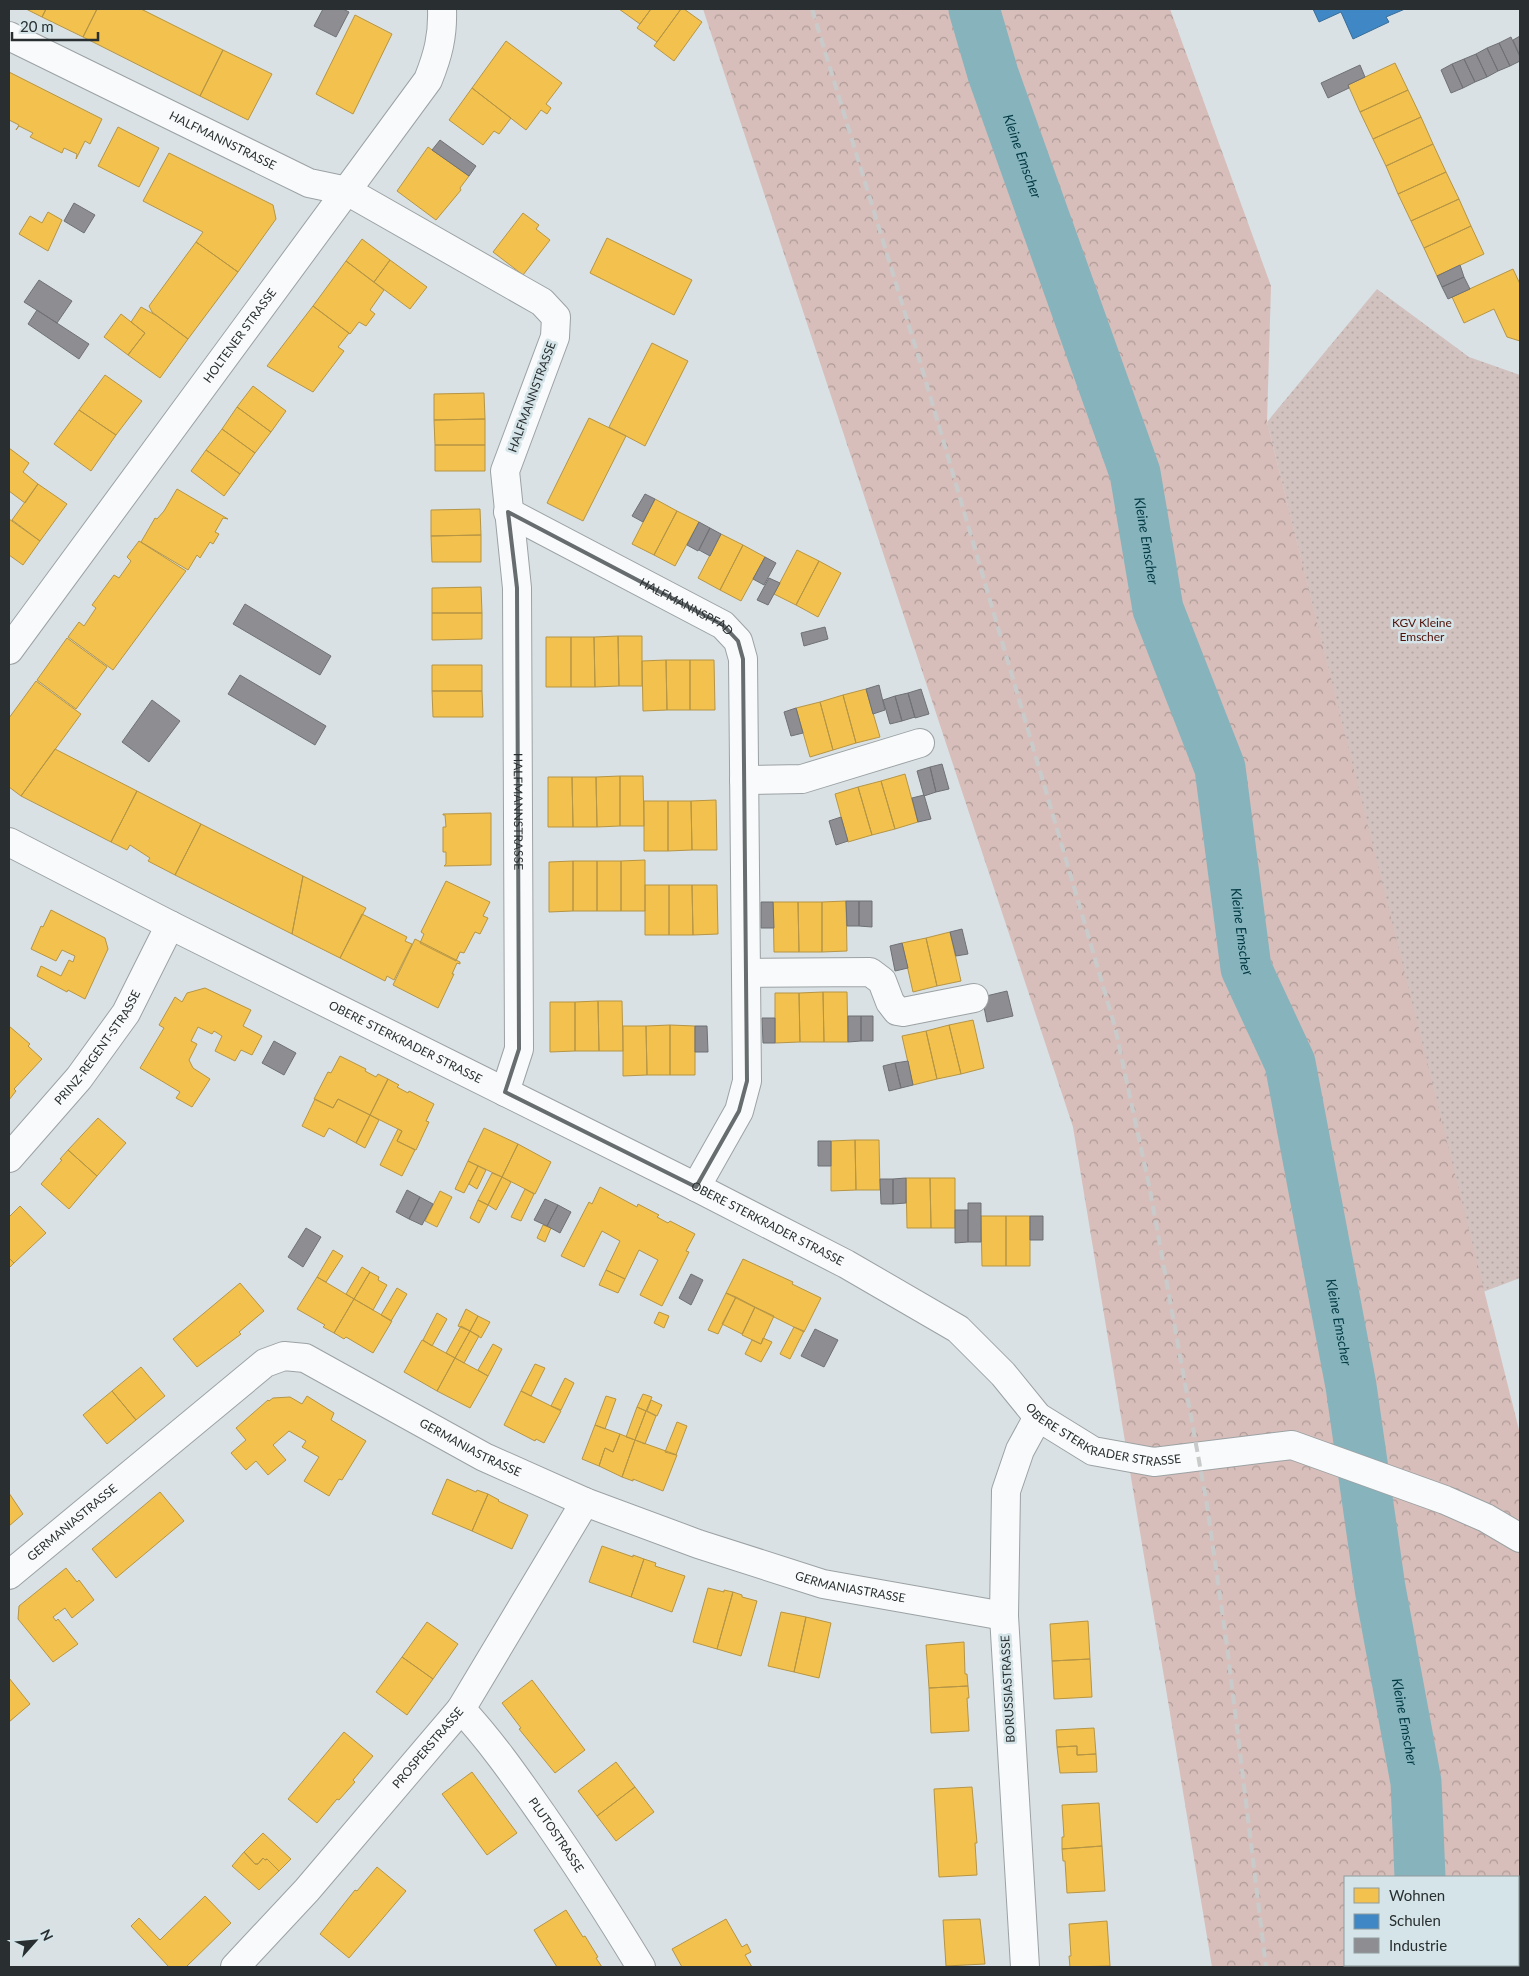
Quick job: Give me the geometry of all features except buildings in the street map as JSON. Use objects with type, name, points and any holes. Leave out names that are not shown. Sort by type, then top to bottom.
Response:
[{"type":"street","name":"HOLTENER STRASSE","points":[[9,650],[428,80],[439,52],[443,26],[442,9]]},
{"type":"street","name":"HALFMANNSTRASSE","points":[[9,36],[309,183],[347,191],[542,302],[556,317],[555,336],[505,471],[517,588],[519,1049],[505,1092]]},
{"type":"street","name":"HALFMANNSPFAD","points":[[508,512],[723,625],[738,641],[743,659],[747,1081],[739,1111],[696,1187]]},
{"type":"street","points":[[744,780],[802,779],[920,743]]},
{"type":"street","name":"OBERE STERKRADER STRASSE","points":[[9,842],[170,925],[696,1187],[846,1264],[958,1329],[1003,1374],[1038,1417],[1094,1451],[1154,1462],[1292,1445],[1445,1500],[1486,1518],[1520,1538]]},
{"type":"street","name":"PRINZ-REGENT-STRASSE","points":[[9,1158],[79,1078],[126,1013],[170,925]]},
{"type":"street","points":[[746,973],[870,972],[882,981],[890,1002],[897,1011],[903,1012],[974,998]]},
{"type":"street","name":"GERMANIASTRASSE","points":[[9,1575],[265,1363],[284,1356],[305,1358],[484,1457],[585,1502],[698,1544],[823,1584],[1004,1616]]},
{"type":"street","name":"BORUSSIASTRASSE","points":[[1025,1967],[1004,1616],[1006,1492],[1020,1450],[1038,1417]]},
{"type":"street","name":"PROSPERSTRASSE","points":[[235,1967],[307,1890],[460,1709],[585,1502]]},
{"type":"street","name":"PLUTOSTRASSE","points":[[460,1709],[480,1730],[526,1791],[591,1885],[641,1967]]},
{"type":"highlighted area","points":[[508,512],[723,625],[738,641],[743,659],[747,1081],[739,1111],[696,1187],[505,1092],[519,1049],[517,588]]},
{"type":"green space","points":[[703,9],[1170,9],[1271,286],[1267,422],[1520,1434],[1520,1967],[1212,1967],[1073,1127]]},
{"type":"green space","name":"KGV Kleine Emscher","points":[[1377,289],[1469,357],[1520,375],[1520,1278],[1483,1292],[1267,422]]},
{"type":"waterway","name":"Kleine Emscher","points":[[974,9],[993,74],[1135,473],[1158,609],[1220,768],[1246,968],[1290,1063],[1351,1386],[1380,1588],[1416,1782],[1420,1876]]},
{"type":"railway","points":[[812,9],[924,375],[1115,1027],[1150,1190],[1207,1505],[1227,1646],[1266,1967]]}]
